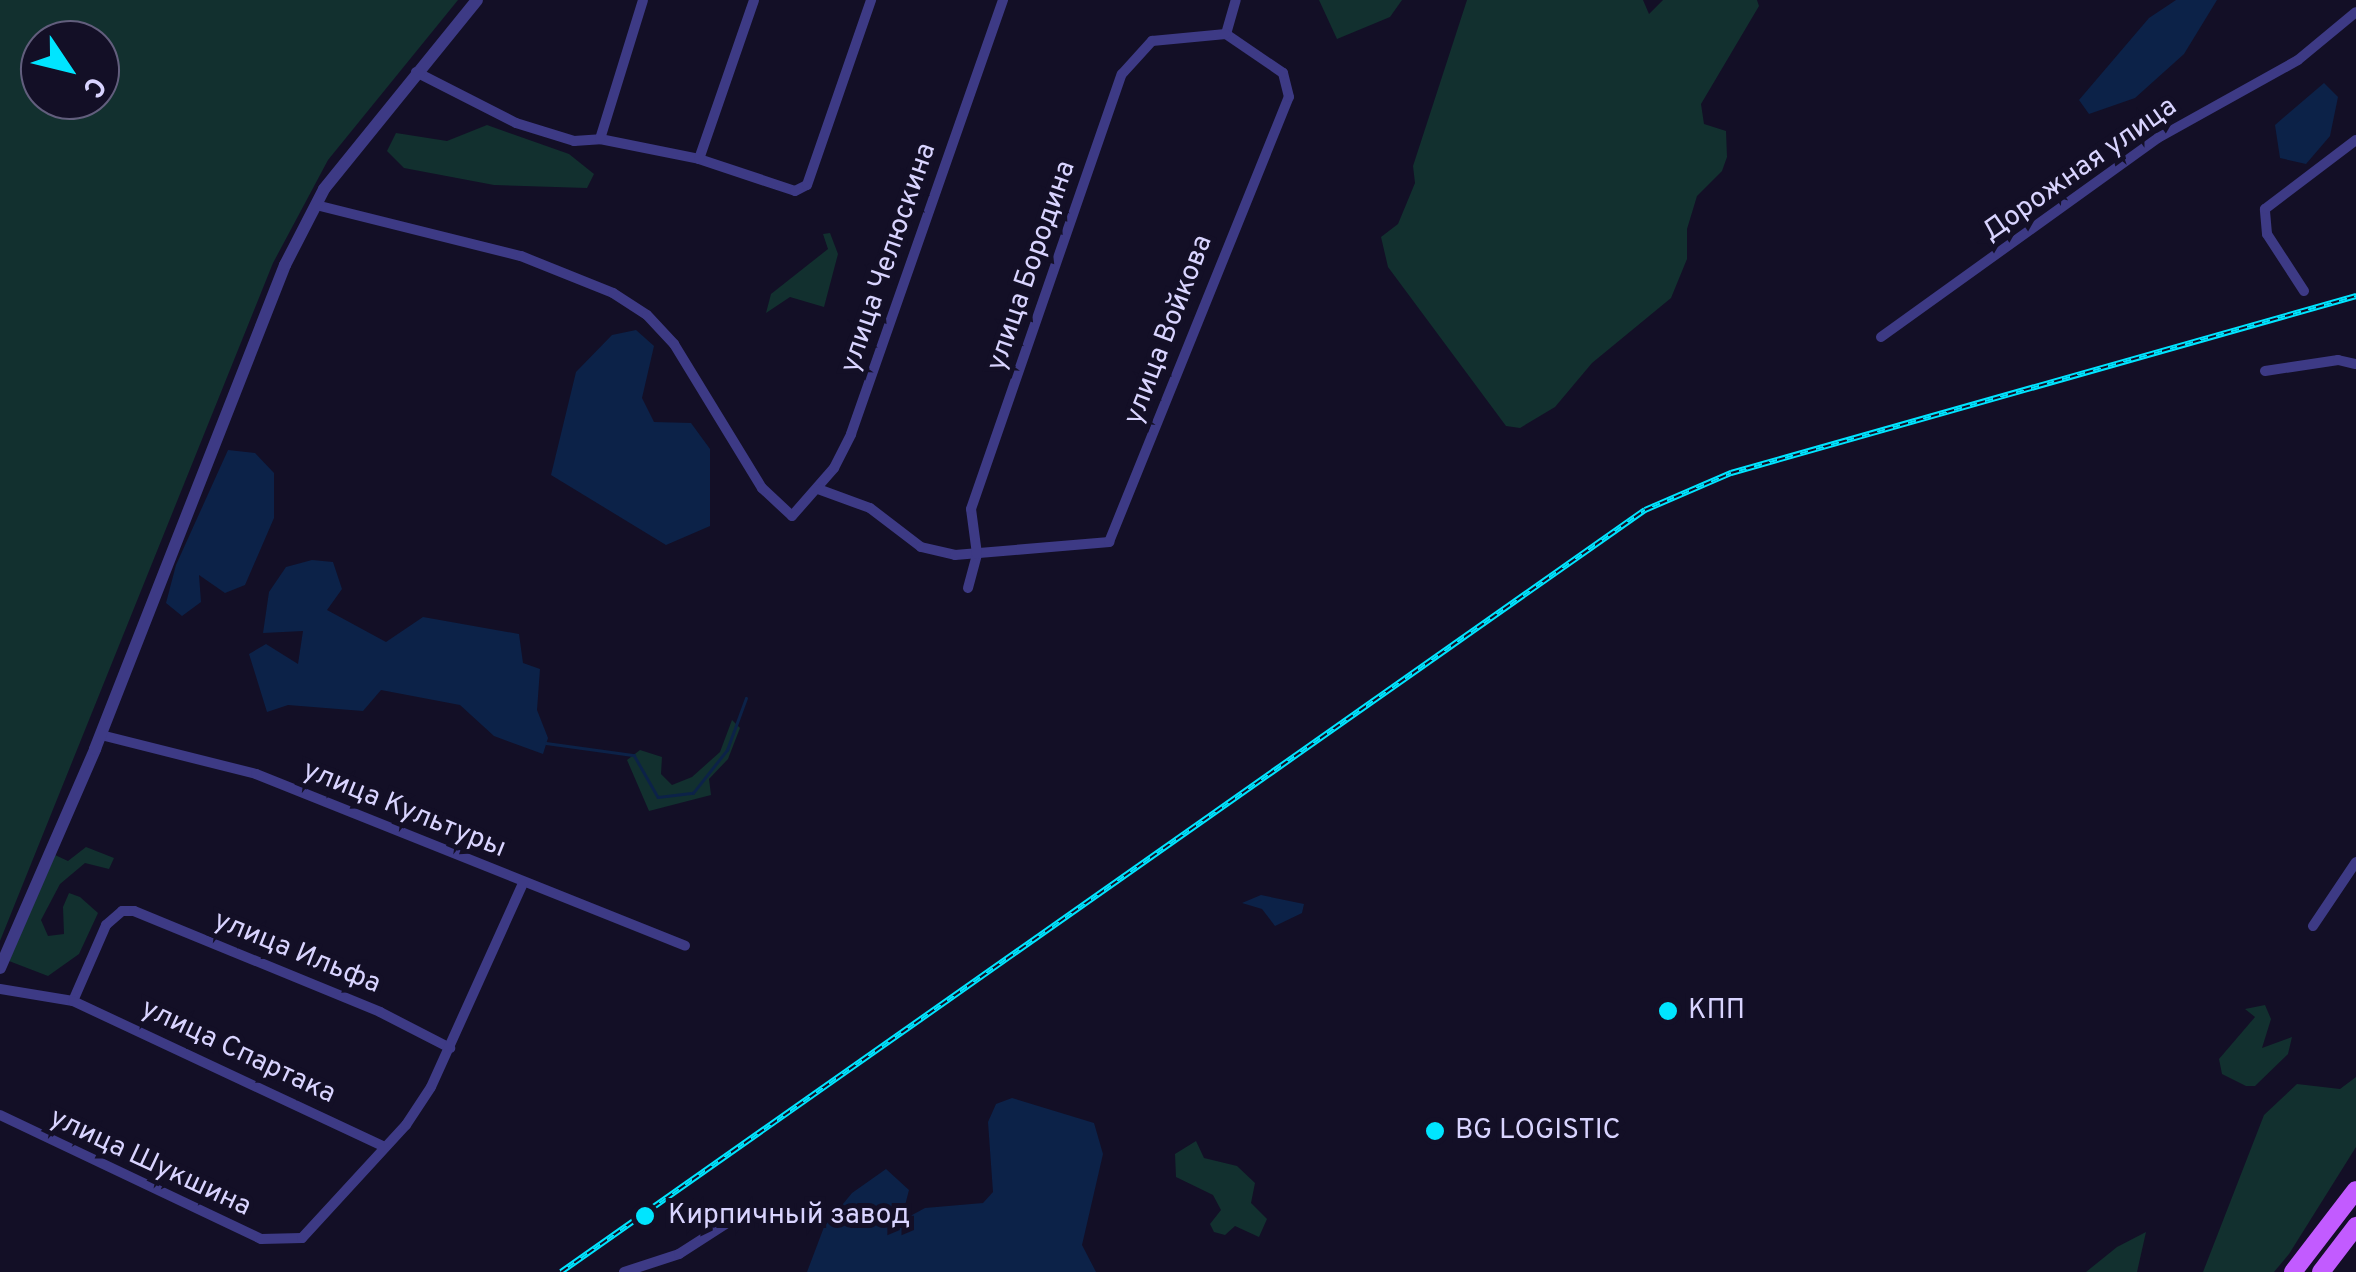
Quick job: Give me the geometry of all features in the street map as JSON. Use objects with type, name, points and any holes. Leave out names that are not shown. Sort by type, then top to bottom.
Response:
[{"type":"main road","points":[[2293,1272],[2356,1190]]},
{"type":"main road","points":[[2321,1272],[2356,1226]]},
{"type":"street","points":[[0,968],[100,735],[285,265],[316,204],[416,72],[477,0]]},
{"type":"street","points":[[600,140],[643,0]]},
{"type":"street","points":[[699,158],[754,0]]},
{"type":"street","points":[[416,72],[516,123],[574,141],[600,140],[699,158],[776,189],[808,185],[871,0]]},
{"type":"street","name":"улица Челюскина","points":[[316,204],[534,261],[613,293],[647,315],[674,344],[762,488],[792,516],[818,489],[851,434],[1003,0]]},
{"type":"street","points":[[1226,34],[1236,0]]},
{"type":"street","name":"Дорожная улица","points":[[1880,337],[2158,138],[2298,60],[2356,12]]},
{"type":"street","name":"улица Войкова","points":[[976,554],[1109,542],[1290,84],[1226,34]]},
{"type":"street","name":"улица Бородина","points":[[968,588],[976,554],[971,509],[1122,74],[1152,42],[1226,34]]},
{"type":"street","points":[[2304,291],[2267,234],[2265,209],[2356,140]]},
{"type":"street","points":[[2265,371],[2338,360],[2356,364]]},
{"type":"street","points":[[818,489],[870,508],[921,547],[976,554]]},
{"type":"street","name":"улица Культуры","points":[[100,735],[256,774],[685,946]]},
{"type":"street","points":[[2314,926],[2356,862]]},
{"type":"street","points":[[384,1146],[406,1125],[450,1048],[524,884]]},
{"type":"street","name":"улица Ильфа","points":[[73,1001],[106,925],[122,911],[380,1012],[450,1048]]},
{"type":"street","name":"улица Спартака","points":[[0,989],[73,1001],[384,1146]]},
{"type":"street","name":"улица Шукшина","points":[[0,1115],[244,1232],[284,1242],[310,1230],[384,1146]]},
{"type":"street","points":[[624,1272],[679,1254],[749,1210]]},
{"type":"green space","points":[[0,0],[458,0],[328,160],[273,263],[0,941]]},
{"type":"green space","points":[[1319,0],[1402,0],[1390,17],[1337,39]]},
{"type":"green space","points":[[1467,0],[1643,0],[1649,14],[1663,0],[1757,0],[1759,6],[1701,104],[1704,124],[1726,131],[1727,157],[1722,171],[1697,196],[1687,229],[1687,259],[1671,298],[1592,363],[1555,407],[1520,428],[1506,426],[1388,267],[1381,237],[1398,224],[1415,183],[1413,166]]},
{"type":"green space","points":[[487,125],[569,154],[594,174],[587,188],[494,185],[404,168],[387,151],[396,133],[447,141]]},
{"type":"green space","points":[[830,233],[838,254],[824,307],[790,297],[766,313],[771,294],[828,249],[823,234]]},
{"type":"green space","points":[[732,720],[740,728],[728,759],[709,779],[711,795],[649,811],[627,760],[640,750],[662,757],[661,774],[672,785],[692,777],[720,752]]},
{"type":"green space","points":[[86,847],[114,858],[109,869],[85,863],[60,884],[41,920],[48,936],[64,934],[63,907],[69,893],[98,913],[79,954],[48,976],[9,961],[55,855],[68,861]]},
{"type":"green space","points":[[2265,1005],[2271,1019],[2262,1048],[2292,1037],[2288,1054],[2255,1086],[2246,1086],[2222,1074],[2219,1059],[2255,1017],[2245,1009]]},
{"type":"green space","points":[[2356,1077],[2356,1147],[2289,1254],[2274,1272],[2203,1272],[2264,1115],[2297,1084],[2340,1089]]},
{"type":"green space","points":[[1196,1141],[1204,1158],[1237,1166],[1255,1183],[1251,1203],[1267,1219],[1259,1237],[1235,1226],[1225,1235],[1214,1232],[1210,1224],[1221,1210],[1213,1195],[1176,1177],[1175,1154]]},
{"type":"green space","points":[[2146,1232],[2137,1272],[2086,1272],[2117,1247]]},
{"type":"water","points":[[2176,0],[2217,0],[2184,54],[2135,98],[2089,114],[2079,100],[2149,18]]},
{"type":"water","points":[[2324,83],[2338,97],[2330,136],[2306,164],[2280,158],[2275,125]]},
{"type":"water","points":[[636,330],[654,346],[642,398],[654,422],[691,423],[710,449],[710,526],[666,545],[551,475],[576,372],[612,335]]},
{"type":"water","points":[[228,450],[255,453],[274,473],[274,518],[245,585],[225,593],[199,575],[201,602],[182,616],[166,603],[176,565]]},
{"type":"water","points":[[312,560],[333,562],[342,589],[327,610],[386,642],[423,617],[519,634],[523,663],[540,669],[537,710],[548,738],[543,754],[494,736],[460,705],[381,690],[363,711],[288,705],[267,712],[249,654],[266,644],[298,664],[303,631],[263,633],[269,592],[286,567]]},
{"type":"water","points":[[1261,895],[1304,904],[1302,913],[1275,926],[1262,909],[1242,903]]},
{"type":"water","points":[[1012,1098],[1094,1123],[1103,1154],[1082,1245],[1096,1272],[807,1272],[824,1227],[852,1193],[886,1169],[909,1190],[901,1221],[925,1208],[983,1203],[993,1192],[988,1122],[996,1104]]},
{"type":"waterway","points":[[546,743],[634,755],[658,797],[693,793],[727,750],[746,698]]},
{"type":"railway","points":[[561,1272],[1645,510],[1731,473],[2356,296]]},
{"type":"place","name":"КПП","points":[[1668,1011]]},
{"type":"place","name":"BG LOGISTIC","points":[[1435,1131]]},
{"type":"place","name":"Кирпичный завод","points":[[645,1216]]}]
